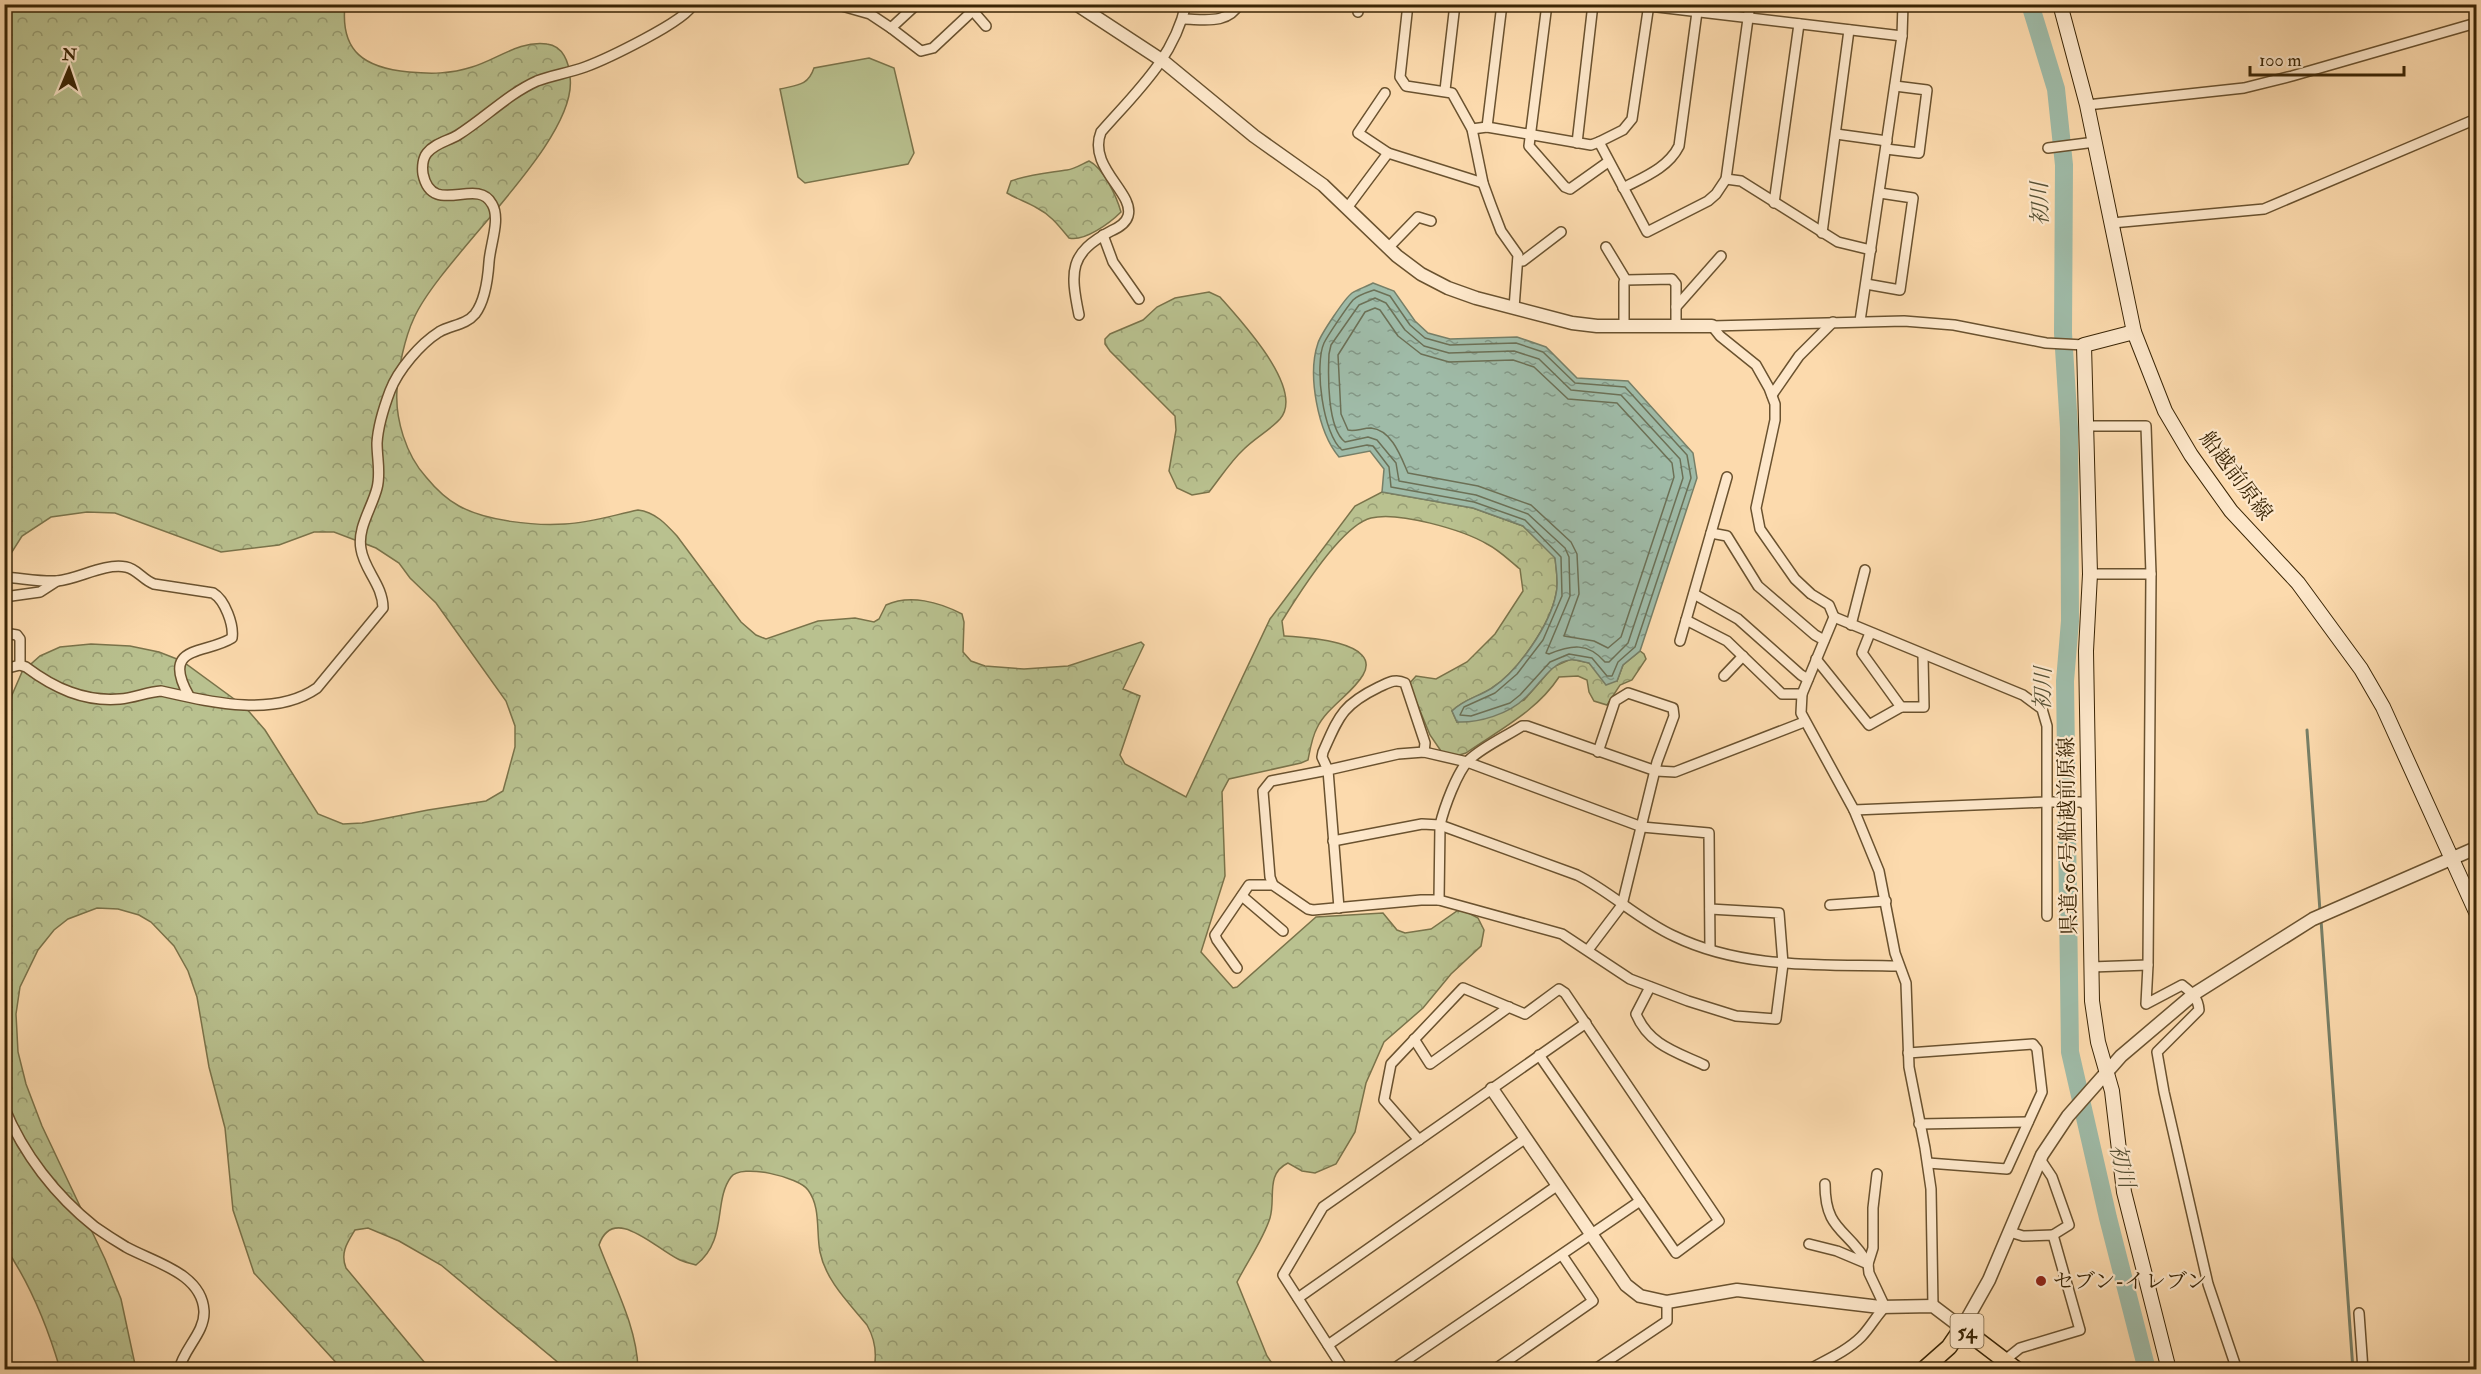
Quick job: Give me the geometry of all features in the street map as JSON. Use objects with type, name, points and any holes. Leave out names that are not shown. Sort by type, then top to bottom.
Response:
[{"type":"main road","name":"船越前原線","points":[[2060,4],[2087,105],[2134,332],[2165,411],[2191,455],[2231,511],[2298,583],[2361,669],[2384,707],[2476,912]]},
{"type":"main road","points":[[2084,345],[2134,332]]},
{"type":"main road","name":"県道506号船越前原線","points":[[2084,345],[2088,426],[2087,515],[2090,574],[2086,651],[2085,804],[2091,1001],[2101,1077],[2112,1091],[2124,1192],[2169,1370]]},
{"type":"main road","name":"54","points":[[1923,1370],[1949,1347],[1962,1328],[2011,1365]]},
{"type":"street","points":[[4,669],[20,665],[59,689],[88,698],[123,699],[146,692],[161,691],[260,706],[304,697],[318,688],[383,608],[380,591],[361,551],[360,539],[380,475],[377,442],[381,417],[391,388],[407,364],[429,339],[441,331],[468,320],[476,312],[484,290],[495,222],[495,208],[491,201],[483,195],[439,195],[430,192],[425,185],[422,169],[425,154],[435,145],[456,136],[530,85],[600,61],[671,24],[692,9],[693,4]]},
{"type":"street","points":[[835,4],[852,6],[870,14],[921,51],[933,48],[976,8],[986,26]]},
{"type":"street","points":[[891,28],[917,4]]},
{"type":"street","points":[[1076,4],[1163,61],[1254,136],[1323,185],[1388,248],[1421,273],[1448,288],[1572,323],[1624,327],[1860,321],[1930,322],[2046,342],[2084,345]]},
{"type":"street","points":[[1079,315],[1073,284],[1074,272],[1082,250],[1103,235],[1120,227],[1128,217],[1128,205],[1104,167],[1097,142],[1101,132],[1163,61],[1183,19],[1186,4]]},
{"type":"street","points":[[1183,19],[1226,19],[1233,14],[1239,4]]},
{"type":"street","points":[[1408,4],[1400,77],[1406,86],[1445,90],[1456,97],[1472,129],[1483,183],[1501,231],[1518,255],[1514,308]]},
{"type":"street","points":[[1445,90],[1455,4]]},
{"type":"street","points":[[1487,127],[1502,4]]},
{"type":"street","points":[[1547,4],[1529,146],[1565,188],[1570,189],[1608,162]]},
{"type":"street","points":[[1577,143],[1593,4]]},
{"type":"street","points":[[1599,142],[1647,232],[1708,201],[1716,194],[1726,178],[1750,4]]},
{"type":"street","points":[[1860,321],[1902,36],[1903,4]]},
{"type":"street","points":[[1472,129],[1487,127],[1591,145],[1623,130],[1632,118],[1649,5],[1902,36]]},
{"type":"street","points":[[1623,188],[1666,164],[1674,157],[1679,146],[1697,12]]},
{"type":"street","points":[[2087,105],[2244,88],[2476,23]]},
{"type":"street","points":[[1774,203],[1799,24]]},
{"type":"street","points":[[1822,233],[1849,30]]},
{"type":"street","points":[[1836,134],[1919,153],[1927,90],[1895,86]]},
{"type":"street","points":[[1385,93],[1358,133],[1388,153],[1483,183]]},
{"type":"street","points":[[2112,223],[2265,209],[2476,119]]},
{"type":"street","points":[[2048,148],[2095,142]]},
{"type":"street","points":[[1347,208],[1388,153]]},
{"type":"street","points":[[1726,178],[1741,182],[1838,242],[1871,250]]},
{"type":"street","points":[[1866,284],[1900,290],[1913,198],[1880,194]]},
{"type":"street","points":[[1388,248],[1418,217],[1431,221]]},
{"type":"street","points":[[1518,261],[1523,261],[1561,232]]},
{"type":"street","points":[[1103,235],[1113,262],[1139,299]]},
{"type":"street","points":[[1606,247],[1626,280]]},
{"type":"street","points":[[1676,307],[1721,256]]},
{"type":"street","points":[[1626,280],[1672,279],[1676,284],[1676,326]]},
{"type":"street","points":[[1624,327],[1624,282],[1626,280]]},
{"type":"street","points":[[1772,395],[1799,356],[1833,322]]},
{"type":"street","points":[[1712,326],[1720,336],[1756,365],[1772,395],[1775,420],[1757,500],[1757,520],[1760,529],[1790,573],[1811,594],[1829,605],[1833,617],[1802,694],[1801,713],[1854,810],[1879,871],[1898,966],[1906,982],[1908,1053],[1919,1124],[1928,1163],[1934,1255],[1934,1306]]},
{"type":"street","points":[[2088,426],[2146,426],[2151,574],[2146,1004],[2182,985],[2194,994],[2198,1002],[2199,1010],[2157,1052],[2166,1102],[2208,1284],[2236,1370]]},
{"type":"street","points":[[1680,641],[1727,477]]},
{"type":"street","points":[[1711,533],[1727,536],[1758,585],[1815,635],[1824,640]]},
{"type":"street","points":[[4,577],[57,581],[124,566],[133,569],[154,584],[213,593],[218,596],[231,622],[232,638],[226,642],[195,650],[187,655],[182,662],[180,672],[182,683],[189,696]]},
{"type":"street","points":[[1851,625],[1865,570]]},
{"type":"street","points":[[2090,574],[2151,574]]},
{"type":"street","points":[[4,597],[40,592],[57,581]]},
{"type":"street","points":[[1694,594],[1738,619],[1808,679]]},
{"type":"street","points":[[1833,617],[1923,656],[2023,695],[2042,709],[2048,726],[2047,916]]},
{"type":"street","points":[[1686,620],[1727,641],[1782,694],[1802,694]]},
{"type":"street","points":[[4,633],[17,635],[20,639],[20,665]]},
{"type":"street","points":[[1870,633],[1862,653],[1902,707]]},
{"type":"street","points":[[1724,676],[1743,656]]},
{"type":"street","points":[[1816,658],[1869,725],[1902,707],[1924,707],[1923,656]]},
{"type":"street","points":[[1339,908],[1328,770],[1323,757],[1323,752],[1338,719],[1346,707],[1358,697],[1393,680],[1405,683],[1425,743],[1424,752]]},
{"type":"street","points":[[1588,950],[1622,905],[1656,771],[1674,716],[1673,708],[1628,693],[1616,701],[1598,752]]},
{"type":"street","points":[[1438,900],[1440,825],[1454,788],[1467,762],[1522,726],[1656,771],[1682,770],[1804,722]]},
{"type":"street","points":[[1710,909],[1779,913],[1783,964],[1776,1019],[1736,1016],[1650,987],[1630,979],[1588,950],[1552,931],[1438,900],[1308,909],[1273,885],[1270,878],[1263,791],[1271,781],[1398,754],[1424,752],[1467,762],[1642,827],[1708,833],[1710,949]]},
{"type":"street","points":[[1854,810],[2001,803],[2085,804]]},
{"type":"street","points":[[1333,841],[1422,824],[1440,825],[1577,875],[1592,882],[1622,905],[1673,936],[1710,949],[1759,962],[1898,966]]},
{"type":"street","points":[[1492,1089],[1626,1284],[1640,1296],[1666,1302],[1737,1290],[1885,1306],[1934,1306],[1962,1328],[1989,1280],[2041,1157],[2068,1116],[2121,1056],[2194,994],[2313,919],[2476,848]]},
{"type":"street","points":[[1237,968],[1215,934],[1249,885],[1273,885]]},
{"type":"street","points":[[1242,896],[1284,932]]},
{"type":"street","points":[[1830,904],[1886,901]]},
{"type":"street","points":[[2091,967],[2148,965]]},
{"type":"street","points":[[1650,987],[1636,1014],[1643,1030],[1667,1049],[1704,1065]]},
{"type":"street","points":[[1419,1140],[1384,1100],[1391,1064],[1414,1039],[1463,988],[1525,1014],[1559,989],[1565,993],[1586,1023],[1719,1221],[1676,1253],[1539,1055]]},
{"type":"street","points":[[1414,1039],[1430,1064],[1509,1008]]},
{"type":"street","points":[[1344,1370],[1283,1275],[1323,1207],[1586,1023]]},
{"type":"street","points":[[1908,1053],[2033,1044],[2037,1049],[2042,1092],[2007,1169],[1928,1163]]},
{"type":"street","points":[[4,1107],[25,1149],[46,1178],[68,1202],[96,1227],[126,1247],[181,1274],[201,1299],[204,1312],[202,1326],[181,1359],[179,1370]]},
{"type":"street","points":[[1919,1124],[2028,1122]]},
{"type":"street","points":[[1298,1298],[1526,1138]]},
{"type":"street","points":[[2010,1232],[2023,1236],[2053,1235],[2069,1226],[2052,1177],[2041,1157]]},
{"type":"street","points":[[1868,1264],[1873,1248],[1873,1208],[1877,1174]]},
{"type":"street","points":[[1825,1184],[1827,1211],[1832,1221],[1861,1251],[1885,1306]]},
{"type":"street","points":[[1328,1345],[1558,1185]]},
{"type":"street","points":[[1392,1370],[1407,1366],[1640,1201]]},
{"type":"street","points":[[2011,1365],[2020,1348],[2080,1330],[2053,1235]]},
{"type":"street","points":[[1809,1244],[1837,1251],[1868,1264]]},
{"type":"street","points":[[1494,1370],[1593,1301],[1562,1256]]},
{"type":"street","points":[[1594,1370],[1667,1321],[1666,1302]]},
{"type":"street","points":[[1808,1370],[1854,1344],[1864,1335],[1874,1317],[1885,1306]]},
{"type":"street","points":[[2359,1313],[2363,1370]]},
{"type":"green space","points":[[5,5],[345,5],[347,35],[351,46],[359,55],[380,66],[417,73],[456,71],[481,64],[527,45],[553,45],[567,60],[570,77],[567,103],[553,133],[532,165],[429,292],[414,318],[402,353],[397,401],[400,424],[413,458],[426,477],[441,493],[459,506],[496,519],[539,524],[565,524],[638,510],[650,513],[677,536],[741,622],[756,635],[766,639],[818,621],[855,618],[874,622],[879,619],[886,605],[915,600],[934,603],[962,614],[963,652],[971,661],[985,666],[1024,669],[1068,666],[1141,642],[1144,645],[1123,689],[1140,696],[1120,755],[1125,764],[1186,797],[1270,619],[1355,506],[1382,492],[1473,508],[1523,526],[1555,557],[1557,590],[1553,606],[1532,646],[1502,680],[1452,711],[1457,722],[1524,700],[1553,667],[1571,659],[1589,663],[1617,681],[1623,665],[1640,651],[1646,659],[1632,680],[1620,685],[1607,705],[1594,701],[1589,692],[1587,680],[1578,676],[1559,677],[1540,700],[1504,728],[1466,753],[1456,756],[1443,754],[1430,735],[1409,684],[1416,676],[1436,679],[1467,662],[1495,634],[1523,591],[1520,569],[1491,546],[1463,533],[1413,519],[1371,518],[1347,533],[1334,547],[1282,621],[1284,636],[1322,640],[1352,648],[1362,655],[1366,664],[1363,675],[1321,720],[1314,735],[1308,760],[1229,779],[1222,792],[1225,876],[1201,952],[1233,988],[1237,987],[1316,917],[1383,913],[1397,930],[1405,933],[1431,929],[1457,911],[1463,910],[1478,918],[1484,930],[1481,946],[1451,974],[1423,1008],[1384,1042],[1366,1083],[1355,1132],[1336,1164],[1315,1173],[1302,1171],[1288,1163],[1276,1173],[1270,1218],[1237,1282],[1267,1356],[1276,1369],[874,1369],[875,1347],[870,1330],[839,1291],[823,1263],[815,1204],[808,1190],[803,1185],[782,1176],[746,1171],[731,1177],[722,1197],[712,1244],[706,1255],[696,1265],[680,1260],[635,1232],[614,1228],[605,1233],[599,1245],[629,1322],[637,1353],[638,1369],[566,1369],[441,1265],[399,1241],[368,1228],[355,1230],[349,1239],[344,1253],[346,1268],[430,1369],[342,1369],[254,1273],[233,1210],[225,1128],[209,1067],[197,997],[188,971],[174,946],[151,922],[139,915],[118,909],[97,908],[68,919],[54,930],[38,950],[20,987],[16,1014],[18,1052],[26,1084],[42,1126],[105,1259],[121,1299],[136,1369],[60,1369],[37,1306],[23,1276],[5,1247],[4,749],[12,695],[22,672],[40,656],[60,647],[91,644],[130,646],[159,652],[182,661],[245,707],[265,730],[318,814],[343,824],[362,823],[486,801],[503,791],[515,747],[515,726],[506,701],[436,603],[410,578],[399,563],[376,548],[334,532],[314,532],[279,545],[221,552],[115,513],[87,512],[51,517],[22,536],[5,563]]},
{"type":"green space","points":[[869,58],[894,68],[914,153],[908,164],[805,183],[798,177],[780,89],[805,82],[814,68]]},
{"type":"green space","points":[[1089,161],[1105,177],[1121,212],[1104,226],[1082,237],[1069,238],[1046,214],[1007,193],[1011,181],[1076,168]]},
{"type":"green space","points":[[1209,292],[1220,297],[1267,355],[1284,390],[1286,406],[1280,419],[1239,454],[1209,492],[1192,495],[1177,488],[1169,471],[1176,430],[1175,416],[1110,351],[1105,344],[1105,339],[1110,334],[1143,320],[1157,307],[1175,298]]},
{"type":"water","points":[[1373,283],[1394,291],[1415,321],[1428,333],[1450,339],[1517,337],[1546,347],[1577,378],[1628,381],[1693,453],[1697,478],[1640,651],[1623,665],[1617,681],[1606,685],[1589,663],[1570,660],[1557,665],[1511,709],[1484,719],[1457,722],[1452,711],[1502,680],[1522,659],[1540,633],[1553,606],[1557,590],[1555,558],[1523,526],[1473,508],[1382,492],[1384,469],[1370,451],[1339,457],[1325,433],[1316,403],[1315,356],[1318,343],[1333,316],[1349,296]]},
{"type":"waterway","name":"初川","points":[[2030,4],[2056,89],[2064,165],[2063,333],[2069,428],[2070,621],[2065,681],[2070,1052],[2108,1218],[2147,1370]]},
{"type":"waterway","points":[[2307,730],[2320,911]]},
{"type":"waterway","points":[[2321,920],[2353,1370]]},
{"type":"place","name":"セブン-イレブン","points":[[2041,1281]]}]
